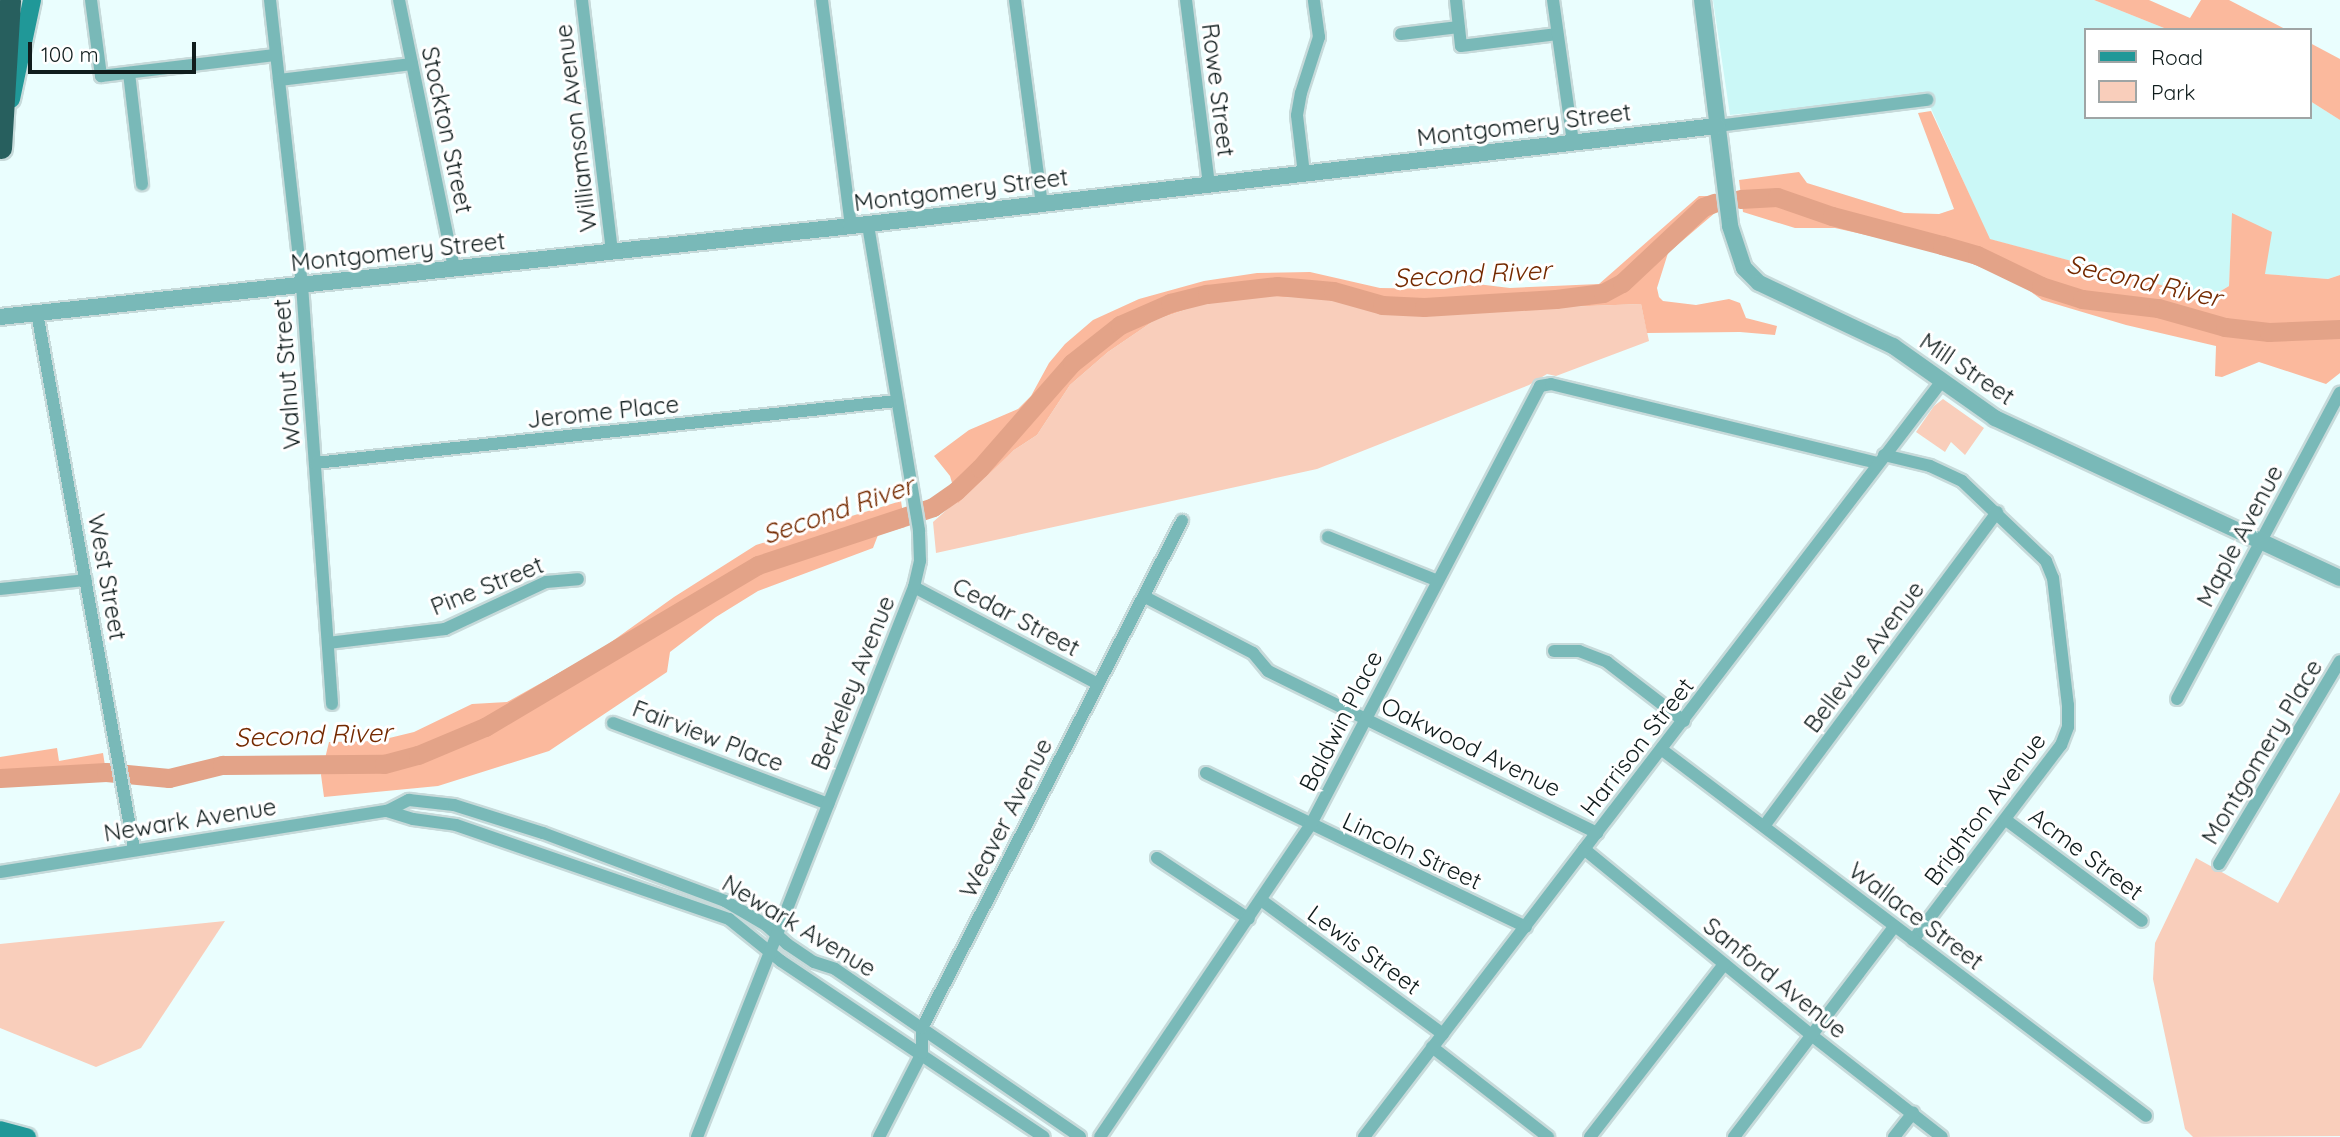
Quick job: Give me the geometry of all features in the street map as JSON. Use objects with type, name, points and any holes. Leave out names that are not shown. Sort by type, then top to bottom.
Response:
[{"type":"highway","points":[[0,150],[10,0]]},
{"type":"main road","points":[[0,150],[32,0]]},
{"type":"main road","points":[[0,1129],[27,1137]]},
{"type":"street","points":[[92,0],[101,76],[275,55]]},
{"type":"street","name":"Walnut Street","points":[[270,0],[302,285],[332,704]]},
{"type":"street","name":"Stockton Street","points":[[399,0],[454,268]]},
{"type":"street","name":"Williamson Avenue","points":[[582,0],[612,251]]},
{"type":"street","name":"Berkeley Avenue","points":[[697,1137],[914,587],[920,561],[914,499],[860,225],[822,0]]},
{"type":"street","points":[[1015,0],[1042,204]]},
{"type":"street","name":"Rowe Street","points":[[1186,0],[1209,184]]},
{"type":"street","points":[[1304,174],[1297,115],[1301,93],[1319,37],[1314,0]]},
{"type":"street","points":[[1456,0],[1461,46],[1557,34]]},
{"type":"street","points":[[1553,0],[1573,142]]},
{"type":"street","name":"Mill Street","points":[[1702,0],[1729,214],[1744,268],[1759,283],[1857,327],[1892,346],[1995,418],[2340,578]]},
{"type":"street","points":[[1401,34],[1459,27]]},
{"type":"street","points":[[279,80],[412,64]]},
{"type":"street","points":[[128,73],[142,184]]},
{"type":"street","name":"Montgomery Street","points":[[0,317],[860,225],[1927,100]]},
{"type":"street","name":"West Street","points":[[37,313],[134,849]]},
{"type":"street","name":"Harrison Street","points":[[1364,1137],[1786,589],[1880,459],[1899,440],[1941,381]]},
{"type":"street","name":"Baldwin Place","points":[[1101,1137],[1310,826],[1540,386],[1551,384],[1631,403]]},
{"type":"street","name":"Maple Avenue","points":[[2177,699],[2340,393]]},
{"type":"street","name":"Jerome Place","points":[[315,463],[895,401]]},
{"type":"street","name":"Brighton Avenue","points":[[1631,403],[1946,472],[1962,481],[1997,512],[2046,561],[2053,578],[2068,705],[2068,727],[2061,745],[1913,940]]},
{"type":"street","name":"Bellevue Avenue","points":[[1763,826],[1997,512]]},
{"type":"street","name":"Weaver Avenue","points":[[879,1137],[922,1053],[922,1028],[1182,521]]},
{"type":"street","points":[[1328,537],[1438,581]]},
{"type":"street","name":"Pine Street","points":[[328,643],[445,629],[546,582],[578,579]]},
{"type":"street","points":[[0,589],[86,580]]},
{"type":"street","name":"Cedar Street","points":[[914,587],[1098,684]]},
{"type":"street","name":"Oakwood Avenue","points":[[1145,597],[1253,653],[1268,671],[1597,833]]},
{"type":"street","points":[[1554,651],[1579,651],[1607,662],[1684,721]]},
{"type":"street","name":"Montgomery Place","points":[[2219,864],[2340,661]]},
{"type":"street","name":"Fairview Place","points":[[613,723],[828,804]]},
{"type":"street","name":"Wallace Street","points":[[1661,749],[2146,1116]]},
{"type":"street","name":"Lincoln Street","points":[[1206,774],[1526,927]]},
{"type":"street","name":"Newark Avenue","points":[[0,872],[387,811],[409,800],[454,805],[543,833],[725,901],[766,925],[814,962],[835,969],[1080,1137]]},
{"type":"street","name":"Newark Avenue","points":[[387,811],[413,819],[456,824],[729,919],[771,951],[1044,1137]]},
{"type":"street","name":"Acme Street","points":[[2006,820],[2141,921]]},
{"type":"street","name":"Sanford Avenue","points":[[1584,849],[1810,1034],[1942,1137]]},
{"type":"street","points":[[1157,858],[1249,919]]},
{"type":"street","name":"Lewis Street","points":[[1261,901],[1443,1034]]},
{"type":"street","points":[[1734,1137],[1895,926]]},
{"type":"street","points":[[1590,1137],[1724,964]]},
{"type":"street","points":[[1433,1047],[1548,1137]]},
{"type":"street","points":[[1894,1137],[1913,1113]]},
{"type":"shaded area","points":[[1713,0],[2094,0],[2164,28],[2084,28],[2084,119],[2312,119],[2312,102],[2340,120],[2340,275],[2328,279],[2264,274],[2233,213],[2229,286],[2209,298],[1989,239],[1925,95],[1730,115]]},
{"type":"shaded area","points":[[2094,0],[2149,0],[2190,18],[2201,0],[2229,0],[2283,28],[2164,28]]},
{"type":"shaded area","points":[[2312,44],[2340,59],[2340,120],[2312,102]]},
{"type":"shaded area","points":[[1931,111],[1990,239],[2209,298],[2229,286],[2232,213],[2272,232],[2265,274],[2328,279],[2340,275],[2340,373],[2326,384],[2259,362],[2222,377],[2215,376],[2216,346],[2126,325],[2042,300],[2019,283],[1963,260],[1915,246],[1835,228],[1795,228],[1743,212],[1739,180],[1799,172],[1807,183],[1904,213],[1939,214],[1954,209],[1918,113]]},
{"type":"shaded area","points":[[1699,196],[1713,196],[1716,212],[1668,253],[1657,288],[1659,297],[1663,301],[1696,305],[1729,299],[1740,303],[1746,318],[1777,326],[1775,335],[1740,332],[1647,333],[1641,304],[1379,314],[1338,299],[1253,296],[1199,305],[1155,320],[1108,352],[1070,385],[1037,435],[1014,450],[958,503],[950,476],[934,456],[969,430],[1018,409],[1031,396],[1049,363],[1065,344],[1093,320],[1139,299],[1204,281],[1257,273],[1310,272],[1380,288],[1444,289],[1477,284],[1510,288],[1599,284]]},
{"type":"shaded area","points":[[901,501],[905,527],[878,535],[873,548],[758,591],[716,617],[670,652],[667,672],[549,751],[438,786],[324,797],[321,775],[329,742],[377,741],[414,732],[472,704],[507,702],[600,650],[674,597],[756,545]]},
{"type":"shaded area","points":[[57,748],[59,761],[103,753],[106,772],[0,779],[0,757]]},
{"type":"green space","points":[[1253,296],[1338,299],[1379,314],[1641,304],[1649,341],[1556,376],[1547,374],[1529,385],[1317,469],[936,553],[933,522],[1014,450],[1037,435],[1070,385],[1108,352],[1155,320],[1199,305]]},
{"type":"green space","points":[[1943,399],[1984,428],[1965,455],[1951,442],[1945,452],[1916,432],[1934,406]]},
{"type":"green space","points":[[2340,792],[2340,1136],[2193,1137],[2185,1129],[2153,979],[2155,943],[2196,858],[2278,903]]},
{"type":"green space","points":[[225,921],[141,1048],[96,1067],[0,1028],[0,944]]},
{"type":"waterway","name":"Second River","points":[[1740,199],[1777,197],[1832,216],[1977,255],[2041,286],[2082,299],[2158,308],[2225,327],[2269,332],[2340,329]]},
{"type":"waterway","name":"Second River","points":[[0,778],[106,772],[169,778],[222,765],[384,764],[418,755],[485,727],[758,565],[933,507],[956,491],[980,468],[1072,363],[1120,325],[1170,303],[1207,294],[1277,286],[1333,291],[1382,305],[1424,307],[1556,299],[1603,293],[1622,283],[1703,207],[1714,203]]}]
